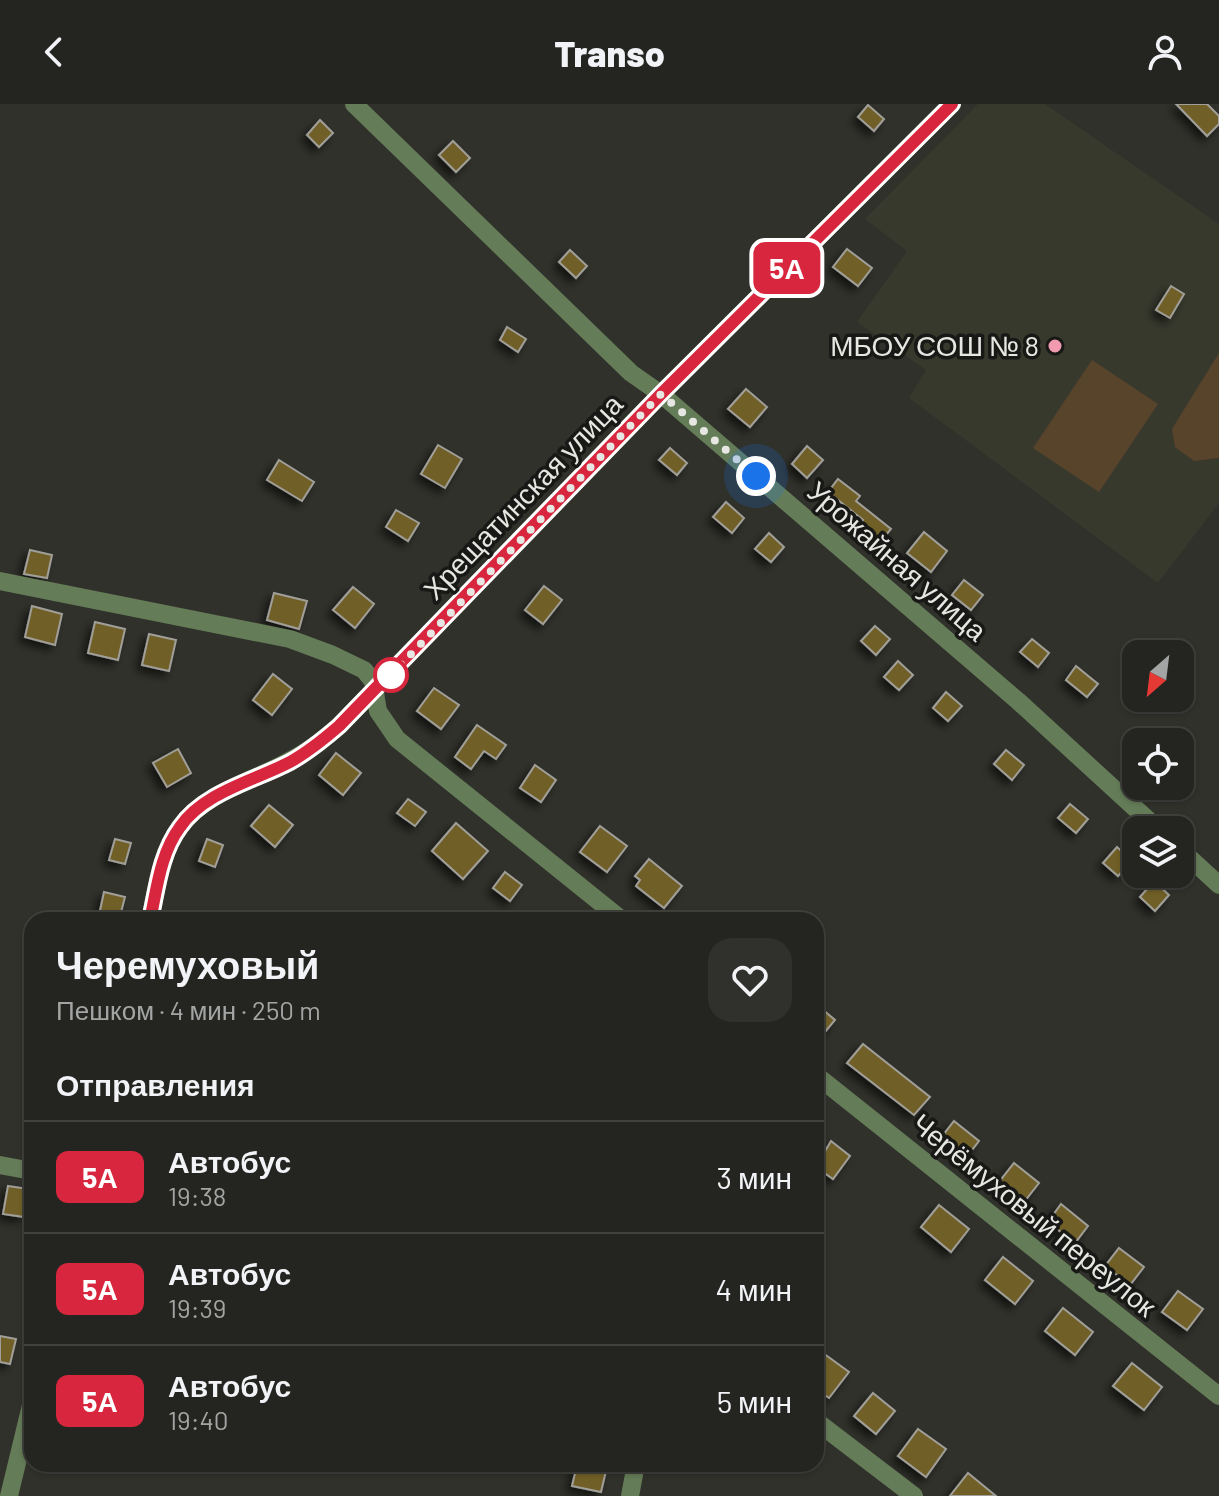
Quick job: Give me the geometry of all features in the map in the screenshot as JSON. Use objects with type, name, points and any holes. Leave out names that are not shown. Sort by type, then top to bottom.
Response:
[{"type":"street","name":"Урожайная улица","points":[[354,104],[510,259],[631,373],[661,394],[1018,701],[1144,816]]},
{"type":"street","name":"Хрещатинская улица","points":[[152,912],[161,869],[178,829],[189,816],[222,793],[290,761],[318,744],[375,692],[661,394],[952,104]]},
{"type":"street","points":[[0,581],[290,639],[364,670],[373,681],[384,724],[397,739],[612,912]]},
{"type":"street","points":[[1194,862],[1219,885]]},
{"type":"street","name":"Черёмуховый переулок","points":[[824,1087],[1219,1396]]},
{"type":"street","points":[[0,1165],[24,1170]]},
{"type":"street","points":[[824,1427],[914,1496]]},
{"type":"street","points":[[9,1496],[24,1434]]},
{"type":"street","points":[[630,1496],[634,1472]]},
{"type":"shaded area","name":"МБОУ СОШ № 8","points":[[978,104],[1045,104],[1219,224],[1219,503],[1158,583],[909,398],[926,370],[857,322],[907,251],[865,219]]},
{"type":"shaded area","points":[[1219,353],[1219,458],[1194,461],[1175,447],[1172,429]]},
{"type":"shaded area","points":[[1092,360],[1158,404],[1099,492],[1033,448]]},
{"type":"building","points":[[1176,104],[1207,104],[1219,116],[1219,124],[1207,136]]},
{"type":"building","points":[[868,105],[884,119],[874,131],[858,117]]},
{"type":"building","points":[[320,120],[333,133],[319,147],[307,135]]},
{"type":"building","points":[[453,141],[470,158],[456,172],[439,155]]},
{"type":"building","points":[[847,249],[872,268],[858,286],[833,267]]},
{"type":"building","points":[[570,250],[587,266],[576,278],[559,262]]},
{"type":"building","points":[[1171,286],[1184,294],[1170,318],[1156,310]]},
{"type":"building","points":[[507,327],[526,339],[518,352],[500,340]]},
{"type":"building","points":[[746,389],[767,407],[750,427],[728,409]]},
{"type":"building","points":[[438,445],[462,459],[445,488],[421,474]]},
{"type":"building","points":[[807,446],[823,460],[807,478],[792,464]]},
{"type":"building","points":[[670,448],[687,463],[677,475],[659,460]]},
{"type":"building","points":[[279,460],[314,482],[302,501],[267,480]]},
{"type":"building","points":[[838,479],[860,496],[856,501],[891,529],[880,542],[859,525],[863,520],[828,492]]},
{"type":"building","points":[[726,502],[744,518],[732,533],[713,517]]},
{"type":"building","points":[[396,510],[419,523],[408,541],[386,527]]},
{"type":"building","points":[[924,532],[947,551],[931,572],[907,553]]},
{"type":"building","points":[[769,533],[784,547],[771,562],[755,549]]},
{"type":"building","points":[[30,550],[52,555],[47,578],[24,574]]},
{"type":"building","points":[[964,580],[983,595],[971,610],[952,595]]},
{"type":"building","points":[[544,586],[562,600],[543,624],[525,610]]},
{"type":"building","points":[[353,587],[374,604],[355,628],[333,610]]},
{"type":"building","points":[[274,593],[307,601],[299,629],[267,620]]},
{"type":"building","points":[[32,606],[62,614],[55,645],[25,637]]},
{"type":"building","points":[[95,622],[125,629],[118,660],[88,653]]},
{"type":"building","points":[[875,626],[890,639],[876,655],[861,641]]},
{"type":"building","points":[[149,634],[176,640],[169,671],[142,665]]},
{"type":"building","points":[[1032,639],[1049,653],[1038,667],[1020,652]]},
{"type":"building","points":[[898,661],[913,675],[899,690],[884,677]]},
{"type":"building","points":[[1076,666],[1098,684],[1087,697],[1066,680]]},
{"type":"building","points":[[273,674],[292,689],[272,715],[253,700]]},
{"type":"building","points":[[434,688],[459,705],[441,729],[417,711]]},
{"type":"building","points":[[946,692],[962,706],[948,721],[933,708]]},
{"type":"building","points":[[477,725],[506,745],[496,759],[484,751],[471,769],[455,757]]},
{"type":"building","points":[[178,749],[191,773],[167,787],[153,763]]},
{"type":"building","points":[[1006,750],[1024,765],[1012,780],[994,764]]},
{"type":"building","points":[[336,753],[361,773],[343,795],[319,775]]},
{"type":"building","points":[[535,765],[556,780],[541,802],[520,788]]},
{"type":"building","points":[[408,799],[426,812],[415,826],[397,813]]},
{"type":"building","points":[[1070,804],[1088,819],[1076,833],[1058,818]]},
{"type":"building","points":[[269,805],[293,825],[275,847],[251,826]]},
{"type":"building","points":[[456,823],[488,851],[463,879],[432,851]]},
{"type":"building","points":[[600,826],[627,846],[607,872],[580,852]]},
{"type":"building","points":[[115,839],[131,843],[125,864],[109,860]]},
{"type":"building","points":[[207,839],[223,845],[215,867],[199,861]]},
{"type":"building","points":[[1117,847],[1122,852],[1122,872],[1118,876],[1103,863]]},
{"type":"building","points":[[649,859],[682,886],[664,908],[636,886],[640,880],[635,876]]},
{"type":"building","points":[[505,872],[522,885],[510,901],[493,888]]},
{"type":"building","points":[[1148,888],[1162,888],[1169,895],[1155,911],[1140,897]]},
{"type":"building","points":[[104,892],[125,897],[121,912],[100,912]]},
{"type":"building","points":[[824,1011],[835,1020],[824,1033]]},
{"type":"building","points":[[863,1044],[930,1097],[914,1115],[847,1063]]},
{"type":"building","points":[[954,1121],[979,1141],[965,1159],[940,1139]]},
{"type":"building","points":[[831,1141],[850,1156],[833,1179],[824,1173],[824,1153]]},
{"type":"building","points":[[1014,1163],[1039,1183],[1024,1202],[999,1182]]},
{"type":"building","points":[[8,1186],[24,1188],[24,1217],[3,1214]]},
{"type":"building","points":[[1061,1204],[1088,1226],[1075,1243],[1048,1222]]},
{"type":"building","points":[[939,1205],[969,1229],[951,1252],[921,1227]]},
{"type":"building","points":[[1119,1248],[1144,1267],[1130,1285],[1105,1266]]},
{"type":"building","points":[[1003,1257],[1033,1281],[1015,1304],[985,1280]]},
{"type":"building","points":[[1178,1291],[1203,1309],[1187,1330],[1162,1312]]},
{"type":"building","points":[[1063,1308],[1093,1332],[1075,1355],[1045,1331]]},
{"type":"building","points":[[0,1336],[16,1339],[10,1364],[0,1362]]},
{"type":"building","points":[[824,1354],[849,1372],[829,1398],[824,1395]]},
{"type":"building","points":[[1132,1363],[1162,1387],[1144,1410],[1113,1386]]},
{"type":"building","points":[[873,1393],[895,1411],[876,1434],[854,1416]]},
{"type":"building","points":[[918,1429],[946,1449],[926,1477],[898,1456]]},
{"type":"building","points":[[575,1472],[606,1472],[601,1492],[572,1486]]},
{"type":"building","points":[[968,1473],[996,1496],[950,1496]]},
{"type":"bus line","name":"5А","points":[[152,912],[170,844],[189,816],[222,793],[290,761],[318,744],[339,726],[661,394],[952,104]]},
{"type":"place","name":"МБОУ СОШ № 8","points":[[1055,346]]},
{"type":"route","points":[[391,675],[661,394],[756,476]]}]
